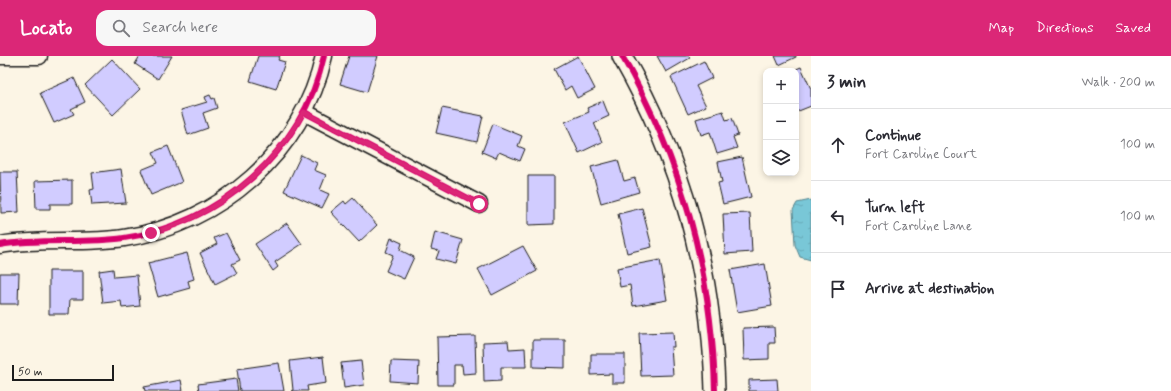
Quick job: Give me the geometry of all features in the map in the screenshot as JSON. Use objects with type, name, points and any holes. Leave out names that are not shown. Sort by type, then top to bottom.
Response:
[{"type":"street","points":[[0,56],[40,56]]},
{"type":"street","points":[[0,245],[122,238],[163,230],[215,206],[258,173],[283,144],[304,112],[317,80],[324,56]]},
{"type":"street","points":[[622,56],[636,81],[665,145],[676,173],[697,240],[704,270],[711,322],[715,391]]},
{"type":"street","points":[[304,112],[479,204]]},
{"type":"water","points":[[811,200],[811,260],[800,257],[795,245],[793,210],[797,203]]},
{"type":"building","points":[[140,56],[172,56],[158,79],[135,64]]},
{"type":"building","points":[[258,56],[280,56],[278,60],[285,62],[276,89],[250,81]]},
{"type":"building","points":[[349,56],[378,56],[367,92],[340,84]]},
{"type":"building","points":[[578,56],[595,89],[577,98],[571,86],[565,90],[554,69]]},
{"type":"building","points":[[657,56],[689,56],[690,58],[666,72]]},
{"type":"building","points":[[775,56],[796,56],[796,57],[779,65]]},
{"type":"building","points":[[112,59],[140,89],[113,115],[85,85]]},
{"type":"building","points":[[704,61],[712,78],[696,86],[706,106],[688,114],[671,77]]},
{"type":"building","points":[[801,67],[811,89],[811,106],[799,111],[799,68]]},
{"type":"building","points":[[74,78],[85,102],[71,109],[74,114],[54,123],[40,93]]},
{"type":"building","points":[[210,95],[212,99],[214,98],[217,108],[203,113],[208,128],[188,135],[181,110],[207,102],[205,97]]},
{"type":"building","points":[[603,101],[609,116],[594,123],[602,142],[579,153],[565,122],[589,112],[587,108]]},
{"type":"building","points":[[442,108],[483,116],[477,142],[436,133]]},
{"type":"building","points":[[723,111],[726,120],[732,118],[738,135],[733,137],[737,148],[717,154],[710,132],[701,135],[696,119]]},
{"type":"building","points":[[493,124],[522,136],[518,146],[525,149],[520,161],[499,152],[496,158],[482,152]]},
{"type":"building","points":[[168,146],[182,182],[151,195],[141,170],[158,163],[153,152]]},
{"type":"building","points":[[301,155],[317,163],[314,170],[326,175],[320,190],[329,194],[322,208],[284,191]]},
{"type":"building","points":[[742,157],[751,197],[723,204],[718,183],[722,182],[718,162]]},
{"type":"building","points":[[618,160],[624,181],[635,178],[639,192],[601,203],[591,167]]},
{"type":"building","points":[[121,169],[126,203],[92,205],[90,190],[94,189],[92,173]]},
{"type":"building","points":[[0,172],[17,172],[19,212],[1,213]]},
{"type":"building","points":[[528,176],[554,176],[554,224],[528,225]]},
{"type":"building","points":[[72,180],[72,204],[50,204],[50,209],[36,209],[35,181]]},
{"type":"building","points":[[353,198],[377,225],[359,242],[331,212],[344,201],[346,204]]},
{"type":"building","points":[[642,208],[652,247],[627,253],[618,214]]},
{"type":"building","points":[[750,213],[752,252],[725,254],[723,214]]},
{"type":"building","points":[[287,223],[302,244],[275,262],[278,267],[273,271],[255,244]]},
{"type":"building","points":[[435,232],[463,240],[456,264],[436,259],[439,251],[431,249]]},
{"type":"building","points":[[226,233],[240,260],[232,264],[237,273],[215,284],[200,253],[217,244],[214,238]]},
{"type":"building","points":[[391,238],[402,243],[400,250],[414,257],[404,279],[386,271],[393,255],[386,252]]},
{"type":"building","points":[[523,246],[537,271],[492,295],[478,269]]},
{"type":"building","points":[[187,253],[194,279],[188,281],[190,288],[158,297],[148,263]]},
{"type":"building","points":[[660,260],[667,300],[633,306],[630,285],[620,287],[617,268]]},
{"type":"building","points":[[765,264],[772,306],[737,312],[730,270]]},
{"type":"building","points":[[113,269],[114,277],[137,275],[140,306],[122,308],[121,301],[103,303],[99,271]]},
{"type":"building","points":[[49,271],[83,271],[83,299],[70,299],[69,314],[49,314]]},
{"type":"building","points":[[0,273],[19,273],[18,304],[0,304]]},
{"type":"building","points":[[774,327],[775,343],[769,343],[769,359],[744,360],[743,328]]},
{"type":"building","points":[[673,332],[674,347],[671,347],[673,375],[641,376],[639,333]]},
{"type":"building","points":[[475,336],[476,373],[463,374],[462,365],[454,365],[454,385],[438,385],[437,337]]},
{"type":"building","points":[[533,340],[565,340],[565,368],[533,367]]},
{"type":"building","points":[[508,341],[509,349],[525,348],[526,367],[501,367],[501,381],[484,382],[483,342]]},
{"type":"building","points":[[591,354],[625,354],[625,383],[612,383],[612,374],[591,375]]},
{"type":"building","points":[[323,357],[326,383],[307,386],[308,391],[291,391],[293,390],[290,361]]},
{"type":"building","points":[[361,361],[364,385],[344,388],[341,363]]},
{"type":"building","points":[[391,361],[419,362],[418,383],[390,381]]},
{"type":"building","points":[[279,363],[284,391],[240,391],[237,369]]},
{"type":"building","points":[[236,379],[238,391],[199,391],[198,384]]},
{"type":"building","points":[[777,379],[778,391],[749,391],[749,380]]},
{"type":"building","points":[[181,380],[183,391],[145,391],[144,387]]},
{"type":"cycle path","points":[[0,245],[31,242],[93,241],[124,238],[159,230],[193,217],[224,200],[252,178],[277,152],[297,123],[313,91],[324,56]]},
{"type":"cycle path","points":[[622,56],[643,96],[661,136],[677,176],[690,218],[708,302],[713,346],[715,391]]},
{"type":"cycle path","points":[[304,112],[479,204]]},
{"type":"route","points":[[151,233],[163,230],[202,213],[215,206],[240,188],[258,173],[275,155],[304,112],[479,204]]}]
